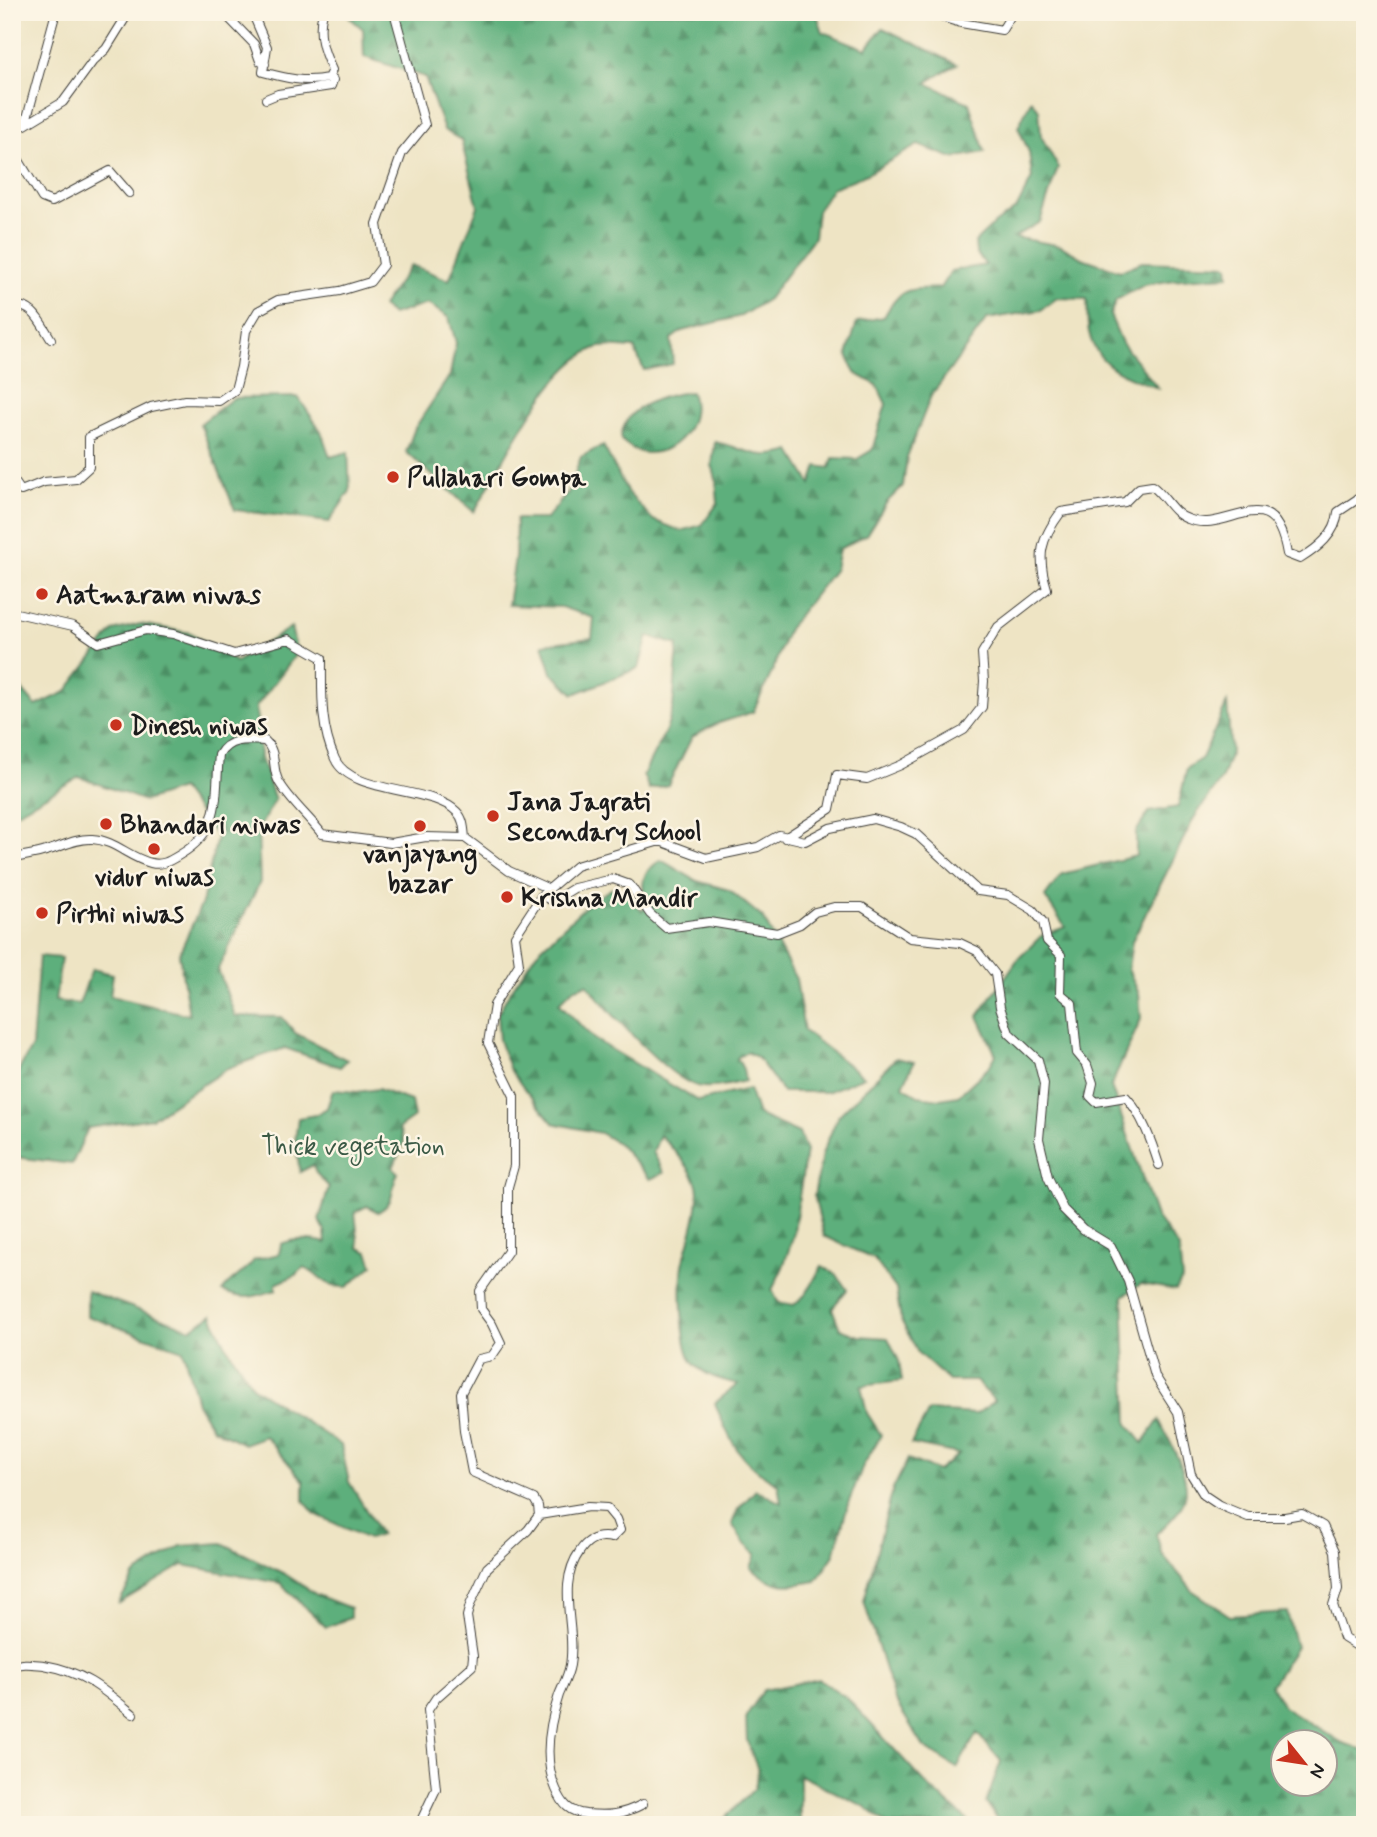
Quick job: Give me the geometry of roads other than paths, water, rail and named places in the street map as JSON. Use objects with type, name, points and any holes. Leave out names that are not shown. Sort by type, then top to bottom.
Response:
[{"type":"street","points":[[25,125],[56,12]]},
{"type":"street","points":[[12,130],[63,102],[93,61],[106,49],[129,12]]},
{"type":"street","points":[[223,12],[254,44],[260,61],[265,64]]},
{"type":"street","points":[[252,12],[267,47],[263,72],[287,79],[333,80],[331,86],[278,94],[266,99]]},
{"type":"street","points":[[323,12],[320,31],[323,50],[332,70],[328,78]]},
{"type":"street","points":[[12,478],[21,491],[44,482],[76,479],[89,467],[89,437],[150,407],[185,400],[219,401],[235,390],[246,331],[258,310],[278,300],[340,291],[370,282],[383,265],[377,224],[402,153],[425,125],[394,12]]},
{"type":"street","points":[[924,12],[961,23],[1002,30],[1013,12]]},
{"type":"street","points":[[12,149],[46,201],[52,202],[110,171],[129,193]]},
{"type":"street","points":[[12,307],[21,305],[31,309],[51,339]]},
{"type":"street","points":[[785,838],[830,808],[837,775],[867,779],[901,765],[964,730],[982,707],[982,653],[998,627],[1047,589],[1042,572],[1042,552],[1047,530],[1061,512],[1125,502],[1139,488],[1152,486],[1176,513],[1189,520],[1205,523],[1246,511],[1267,516],[1276,522],[1282,532],[1287,554],[1300,559],[1317,549],[1332,530],[1338,512],[1365,494]]},
{"type":"street","points":[[12,612],[73,626],[98,643],[146,630],[173,634],[234,654],[289,639],[322,657],[322,712],[335,760],[343,771],[372,784],[434,800],[456,811],[463,822],[465,838]]},
{"type":"street","points":[[12,853],[19,857],[48,851],[70,842],[94,839],[111,842],[130,855],[151,863],[164,864],[188,850],[206,833],[214,814],[219,755],[222,749],[232,741],[265,741],[271,747],[276,775],[281,785],[322,834],[391,843],[426,837],[465,838],[553,901],[574,888],[613,879],[630,884],[650,914],[666,928],[709,922],[777,933],[800,924],[815,912],[834,906],[862,907],[910,938],[960,943],[977,951],[995,974],[1000,1007],[1009,1033],[1038,1060],[1044,1084],[1040,1139],[1048,1177],[1063,1209],[1083,1229],[1111,1246],[1128,1281],[1155,1376],[1178,1412],[1189,1471],[1204,1495],[1228,1509],[1248,1517],[1302,1514],[1323,1526],[1335,1551],[1338,1589],[1333,1605],[1340,1627],[1344,1638],[1365,1651]]},
{"type":"street","points":[[419,1825],[436,1789],[428,1710],[436,1698],[472,1666],[467,1616],[487,1569],[528,1530],[539,1515],[534,1499],[472,1472],[464,1431],[461,1393],[480,1359],[492,1356],[501,1343],[481,1308],[480,1291],[508,1251],[508,1187],[514,1166],[513,1096],[488,1042],[494,1005],[519,964],[515,936],[542,894],[576,866],[660,841],[706,858],[758,847],[779,835],[806,841],[830,828],[873,819],[901,827],[916,834],[978,891],[1008,895],[1033,910],[1043,922],[1047,941],[1061,955],[1060,993],[1072,1003],[1077,1054],[1087,1065],[1093,1083],[1090,1096],[1096,1102],[1126,1097],[1143,1126],[1159,1165]]},
{"type":"street","points":[[539,1515],[588,1507],[607,1508],[616,1519],[620,1530],[612,1538],[602,1536],[585,1544],[574,1559],[569,1576],[571,1661],[551,1725],[548,1762],[554,1785],[562,1804],[575,1813],[613,1816],[643,1804]]},
{"type":"street","points":[[12,1667],[25,1662],[68,1669],[96,1684],[133,1714]]},
{"type":"place","name":"Pullahari Gompa","points":[[393,477]]},
{"type":"place","name":"Aatmaram niwas","points":[[42,594]]},
{"type":"place","name":"Dinesh niwas","points":[[116,725]]},
{"type":"place","name":"Jana Jagrati Secondary School","points":[[493,816]]},
{"type":"place","name":"Bhandari niwas","points":[[106,824]]},
{"type":"place","name":"vanjayang bazar","points":[[420,826]]},
{"type":"place","name":"vidur niwas","points":[[154,849]]},
{"type":"place","name":"Krishna Mandir","points":[[507,897]]},
{"type":"place","name":"Pirthi niwas","points":[[42,913]]},
{"type":"park label","name":"Thick vegetation","points":[[353,1145]]}]
